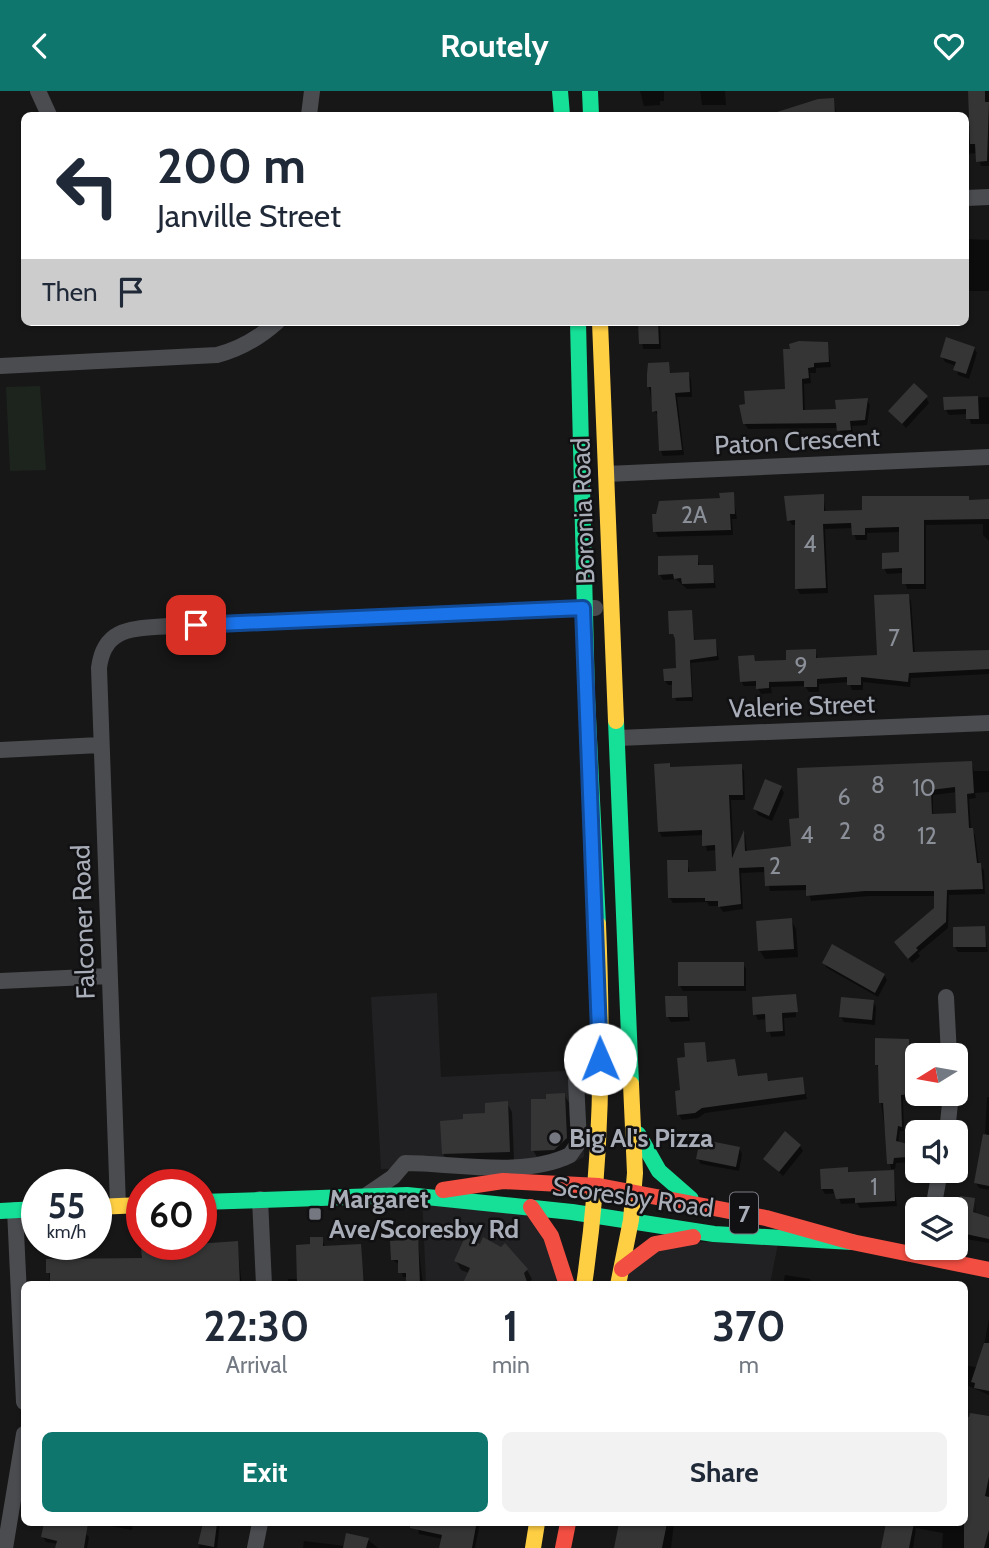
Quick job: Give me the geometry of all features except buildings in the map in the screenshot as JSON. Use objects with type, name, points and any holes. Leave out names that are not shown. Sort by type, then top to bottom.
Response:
[{"type":"main road","points":[[560,91],[562,112]]},
{"type":"main road","points":[[590,91],[591,112]]},
{"type":"main road","name":"Boronia Road","points":[[578,326],[583,608],[599,993],[599,1186],[585,1281]]},
{"type":"main road","name":"Boronia Road","points":[[600,326],[634,1123],[634,1191],[620,1277]]},
{"type":"main road","points":[[634,1123],[650,1161],[662,1178],[700,1204]]},
{"type":"main road","name":"Scoresby Road","points":[[407,1195],[502,1181],[599,1186],[766,1218],[852,1242]]},
{"type":"main road","name":"Scoresby Road","points":[[217,1201],[368,1194],[407,1195],[595,1215],[714,1234],[852,1242],[905,1249]]},
{"type":"main road","points":[[112,1206],[126,1206]]},
{"type":"main road","points":[[531,1207],[551,1236],[566,1281]]},
{"type":"main road","points":[[620,1277],[660,1242],[714,1234]]},
{"type":"main road","name":"Scoresby Road","points":[[953,1260],[989,1270]]},
{"type":"main road","points":[[533,1548],[537,1526]]},
{"type":"main road","points":[[563,1548],[567,1526]]},
{"type":"street","points":[[38,91],[48,112]]},
{"type":"street","points":[[309,112],[312,91]]},
{"type":"street","points":[[969,198],[989,197]]},
{"type":"street","points":[[0,366],[217,355],[235,351],[271,326]]},
{"type":"street","name":"Paton Crescent","points":[[606,474],[989,457]]},
{"type":"street","points":[[583,608],[612,607]]},
{"type":"street","name":"Falconer Road","points":[[118,1206],[100,745],[99,668],[101,652],[110,639],[125,631],[169,626],[583,608]]},
{"type":"street","name":"Valerie Street","points":[[618,738],[989,723]]},
{"type":"street","points":[[0,750],[100,745]]},
{"type":"street","points":[[0,981],[109,976]]},
{"type":"street","points":[[946,997],[948,1043]]},
{"type":"street","points":[[368,1194],[393,1177],[405,1163],[444,1163],[460,1167],[530,1165],[570,1155],[579,1142],[576,1080]]},
{"type":"street","points":[[260,1199],[264,1281]]},
{"type":"street","points":[[8,1211],[21,1366]]},
{"type":"street","points":[[5,1548],[21,1451]]},
{"type":"street","points":[[255,1548],[260,1526]]},
{"type":"shaded area","points":[[40,386],[46,470],[10,471],[6,387]]},
{"type":"shaded area","points":[[437,993],[441,1077],[583,1070],[584,1157],[567,1166],[381,1169],[371,997]]},
{"type":"shaded area","points":[[422,1196],[531,1207],[566,1281],[426,1281]]},
{"type":"shaded area","points":[[779,1239],[771,1281],[622,1281],[655,1244]]},
{"type":"traffic: fast","points":[[560,91],[562,112]]},
{"type":"traffic: fast","points":[[590,91],[591,112]]},
{"type":"traffic: fast","points":[[578,326],[587,697],[598,924]]},
{"type":"traffic: fast","points":[[616,721],[631,1084]]},
{"type":"traffic: fast","points":[[638,1134],[659,1171],[691,1199]]},
{"type":"traffic: fast","points":[[217,1201],[407,1195],[572,1212],[714,1234],[852,1242]]},
{"type":"traffic: fast","points":[[0,1211],[21,1210]]},
{"type":"traffic: slow","points":[[600,326],[616,721]]},
{"type":"traffic: slow","points":[[585,1281],[600,1105],[598,924]]},
{"type":"traffic: slow","points":[[619,1281],[631,1220],[635,1173],[631,1084]]},
{"type":"traffic: slow","points":[[112,1206],[126,1206]]},
{"type":"traffic: slow","points":[[533,1548],[537,1526]]},
{"type":"traffic: jam","points":[[443,1190],[503,1181],[599,1186],[766,1218],[852,1242],[989,1270]]},
{"type":"traffic: jam","points":[[531,1207],[551,1236],[566,1281]]},
{"type":"traffic: jam","points":[[622,1269],[655,1244],[693,1237]]},
{"type":"traffic: jam","points":[[563,1548],[567,1526]]},
{"type":"place","name":"Big Al's Pizza","points":[[555,1138]]},
{"type":"place","name":"Margaret Ave/Scoresby Rd","points":[[315,1214]]},
{"type":"route","points":[[196,625],[583,608],[600,1059]]}]
